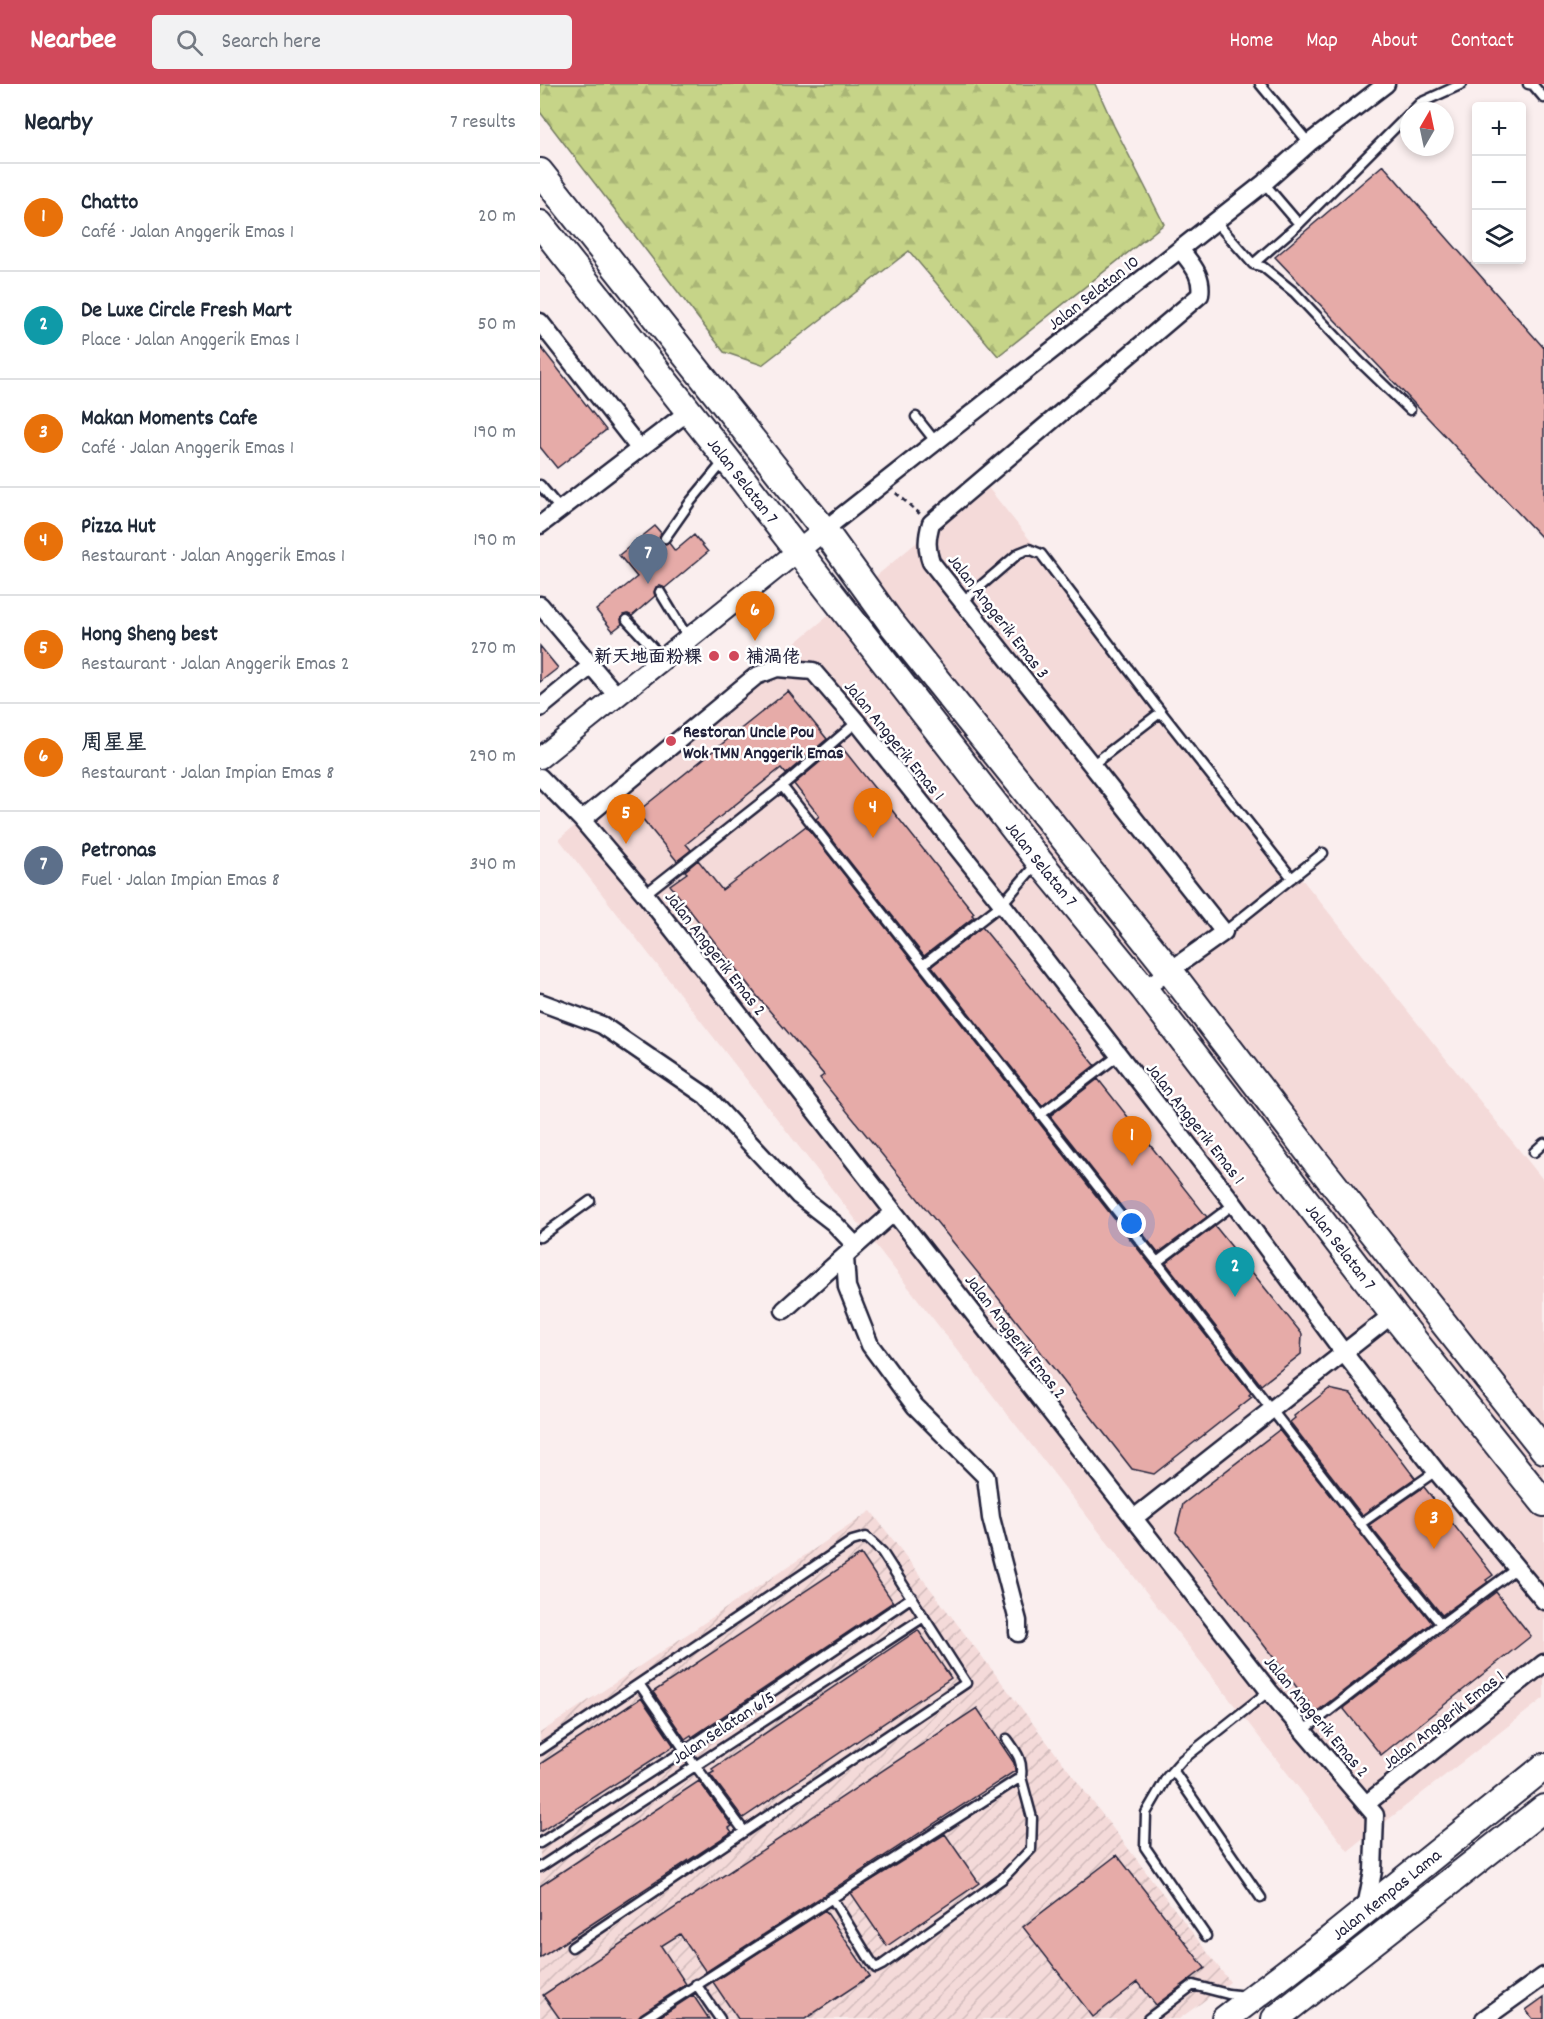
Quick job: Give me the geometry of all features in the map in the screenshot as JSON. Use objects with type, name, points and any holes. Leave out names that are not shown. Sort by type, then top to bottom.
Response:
[{"type":"main road","name":"Jalan Selatan 7","points":[[540,172],[824,531],[897,631],[1169,970],[1312,1158],[1544,1450]]},
{"type":"main road","name":"Jalan Selatan 7","points":[[540,224],[726,458],[1039,861],[1144,989],[1393,1314],[1544,1503]]},
{"type":"main road","name":"Jalan Kempas Lama","points":[[1225,2019],[1334,1936],[1544,1767]]},
{"type":"main road","name":"Jalan Kempas Lama","points":[[1275,2019],[1544,1808]]},
{"type":"street","name":"Jalan Selatan 10","points":[[824,531],[1264,183],[1381,85]]},
{"type":"street","points":[[931,523],[1200,296],[1202,283],[1198,272],[1180,249]]},
{"type":"street","points":[[540,322],[639,448]]},
{"type":"street","points":[[540,525],[689,411]]},
{"type":"street","name":"Jalan Anggerik Emas 3","points":[[931,523],[927,549],[931,562],[1224,932]]},
{"type":"street","points":[[540,758],[824,531]]},
{"type":"street","points":[[540,605],[617,696]]},
{"type":"street","points":[[540,708],[591,666]]},
{"type":"street","name":"Jalan Anggerik Emas 1","points":[[582,820],[756,675],[777,668],[813,671],[857,722],[1002,904],[1234,1204],[1344,1353],[1436,1471],[1544,1601]]},
{"type":"street","name":"Jalan Anggerik Emas 2","points":[[540,777],[582,820],[645,894],[1269,1690],[1375,1815],[1373,1871],[1367,1902],[1334,1936]]},
{"type":"street","points":[[1144,989],[1224,932]]},
{"type":"street","points":[[540,1002],[602,1025],[706,1096],[799,1196],[834,1223],[851,1252],[847,1287],[870,1345],[915,1406],[986,1477],[991,1518],[1018,1621],[1018,1633]]},
{"type":"street","points":[[784,1310],[894,1212]]},
{"type":"street","points":[[1134,1518],[1393,1314]]},
{"type":"street","name":"Jalan Anggerik Emas 1","points":[[1366,1804],[1544,1664]]},
{"type":"street","points":[[1484,2019],[1507,2013],[1544,1976]]},
{"type":"lane","points":[[1260,84],[1309,143]]},
{"type":"lane","points":[[1422,102],[1462,84]]},
{"type":"lane","points":[[1528,84],[1533,85],[1544,98]]},
{"type":"lane","points":[[1253,264],[1299,224],[1400,122]]},
{"type":"lane","points":[[1264,183],[1299,224]]},
{"type":"lane","points":[[1215,221],[1253,264],[1263,267],[1295,293],[1359,361],[1410,410]]},
{"type":"lane","points":[[916,417],[935,441]]},
{"type":"lane","points":[[665,538],[726,458]]},
{"type":"lane","points":[[540,485],[560,509]]},
{"type":"lane","points":[[962,602],[1019,553],[1029,549],[1041,554],[1161,712],[1292,878]]},
{"type":"lane","points":[[660,592],[689,639]]},
{"type":"lane","points":[[627,620],[663,659]]},
{"type":"lane","points":[[1092,765],[1161,712]]},
{"type":"lane","points":[[645,894],[782,786],[857,722]]},
{"type":"lane","points":[[782,786],[1360,1524],[1441,1624]]},
{"type":"lane","points":[[1224,932],[1323,853]]},
{"type":"lane","points":[[924,965],[1002,904],[1039,861]]},
{"type":"lane","points":[[1040,1115],[1119,1055]]},
{"type":"lane","points":[[1534,1152],[1544,1143]]},
{"type":"lane","points":[[540,1237],[590,1201]]},
{"type":"lane","points":[[1156,1262],[1234,1204]]},
{"type":"lane","points":[[1360,1524],[1436,1471]]},
{"type":"lane","points":[[540,1750],[852,1541],[866,1537],[882,1552],[966,1683],[572,1947]]},
{"type":"lane","points":[[1303,1731],[1517,1568]]},
{"type":"lane","points":[[540,1843],[685,1750],[912,1597]]},
{"type":"lane","name":"Jalan Selatan 6/5","points":[[540,1867],[924,1617]]},
{"type":"lane","points":[[640,1685],[744,1831]]},
{"type":"lane","points":[[1206,1936],[1145,1847],[1146,1813],[1173,1770],[1182,1760],[1269,1690]]},
{"type":"lane","points":[[832,1898],[876,1968],[1002,1879],[1030,1849],[1032,1818],[1021,1777],[1021,1758],[1007,1739]]},
{"type":"lane","points":[[1173,1770],[1262,1898]]},
{"type":"lane","points":[[644,2019],[1021,1777]]},
{"type":"lane","points":[[696,1984],[720,2019]]},
{"type":"lane","points":[[1148,2019],[1192,1985],[1228,1994],[1253,1996]]},
{"type":"path","points":[[883,483],[931,523]]},
{"type":"shaded area","points":[[986,485],[1544,1181],[1544,1698],[1348,1851],[559,839]]},
{"type":"shaded area","points":[[871,1511],[1230,1982],[1179,2019],[540,2019],[540,1733]]},
{"type":"green space","points":[[540,84],[1095,84],[1164,224],[998,356],[909,251],[762,365],[724,352],[540,112]]},
{"type":"building","points":[[1383,165],[1544,348],[1544,540],[1275,257]]},
{"type":"building","points":[[540,346],[606,430],[557,468],[540,447]]},
{"type":"building","points":[[655,526],[661,533],[660,541],[664,544],[669,543],[675,551],[694,535],[708,552],[665,588],[656,587],[655,596],[632,616],[623,615],[622,624],[613,631],[596,610],[637,577],[619,555]]},
{"type":"building","points":[[540,646],[558,668],[540,682]]},
{"type":"building","points":[[788,691],[827,739],[786,774],[781,768],[686,844],[691,850],[677,861],[637,812]]},
{"type":"building","points":[[840,745],[974,913],[972,915],[974,917],[924,956],[816,819],[819,816],[794,784]]},
{"type":"building","points":[[806,826],[1251,1393],[1249,1395],[1252,1397],[1154,1474],[1132,1469],[1012,1315],[820,1078],[824,1075],[757,996],[670,885],[687,873],[685,871],[698,860],[722,890]]},
{"type":"building","points":[[982,927],[1095,1065],[1042,1106],[932,966]]},
{"type":"building","points":[[1098,1079],[1207,1217],[1158,1253],[1050,1116]]},
{"type":"building","points":[[1215,1226],[1302,1334],[1301,1354],[1261,1385],[1166,1263]]},
{"type":"building","points":[[1329,1389],[1351,1394],[1415,1478],[1362,1515],[1290,1422],[1295,1418],[1294,1416]]},
{"type":"building","points":[[1279,1430],[1432,1623],[1316,1712],[1176,1532],[1183,1504]]},
{"type":"building","points":[[1424,1487],[1493,1575],[1486,1580],[1488,1582],[1442,1615],[1369,1525]]},
{"type":"building","points":[[861,1554],[893,1602],[692,1737],[691,1735],[685,1739],[653,1692]]},
{"type":"building","points":[[1496,1592],[1531,1636],[1381,1755],[1343,1708]]},
{"type":"building","points":[[918,1630],[951,1678],[743,1818],[710,1774],[714,1772],[712,1769]]},
{"type":"building","points":[[641,1698],[674,1746],[540,1832],[540,1764]]},
{"type":"building","points":[[977,1708],[1014,1763],[1015,1771],[706,1972],[680,1934],[661,1946],[686,1984],[641,2014],[638,2019],[560,2019],[543,1995]]},
{"type":"building","points":[[699,1781],[732,1826],[729,1828],[732,1832],[540,1958],[540,1886]]},
{"type":"building","points":[[945,1834],[979,1883],[887,1946],[851,1893]]},
{"type":"building","points":[[1117,1855],[1205,1968],[1156,2005],[1138,1982],[1093,2017],[1023,1927]]},
{"type":"building","points":[[825,1910],[870,1976],[805,2019],[738,2019],[713,1982]]},
{"type":"building","points":[[693,1995],[709,2019],[656,2019]]},
{"type":"building","points":[[1544,1997],[1544,2019],[1533,2019],[1526,2010]]},
{"type":"place","name":"Petronas","points":[[648,584]]},
{"type":"place","name":"周星星","points":[[755,641]]},
{"type":"place","name":"新天地面粉粿","points":[[714,656]]},
{"type":"place","name":"補渦佬","points":[[734,656]]},
{"type":"place","name":"Restoran Uncle Pou Wok TMN Anggerik Emas","points":[[671,741]]},
{"type":"place","name":"Pizza Hut","points":[[873,838]]},
{"type":"place","name":"Hong Sheng best","points":[[626,844]]},
{"type":"place","name":"Chatto","points":[[1132,1166]]},
{"type":"place","name":"De Luxe Circle Fresh Mart","points":[[1235,1297]]},
{"type":"place","name":"Makan Moments Cafe","points":[[1434,1549]]}]
